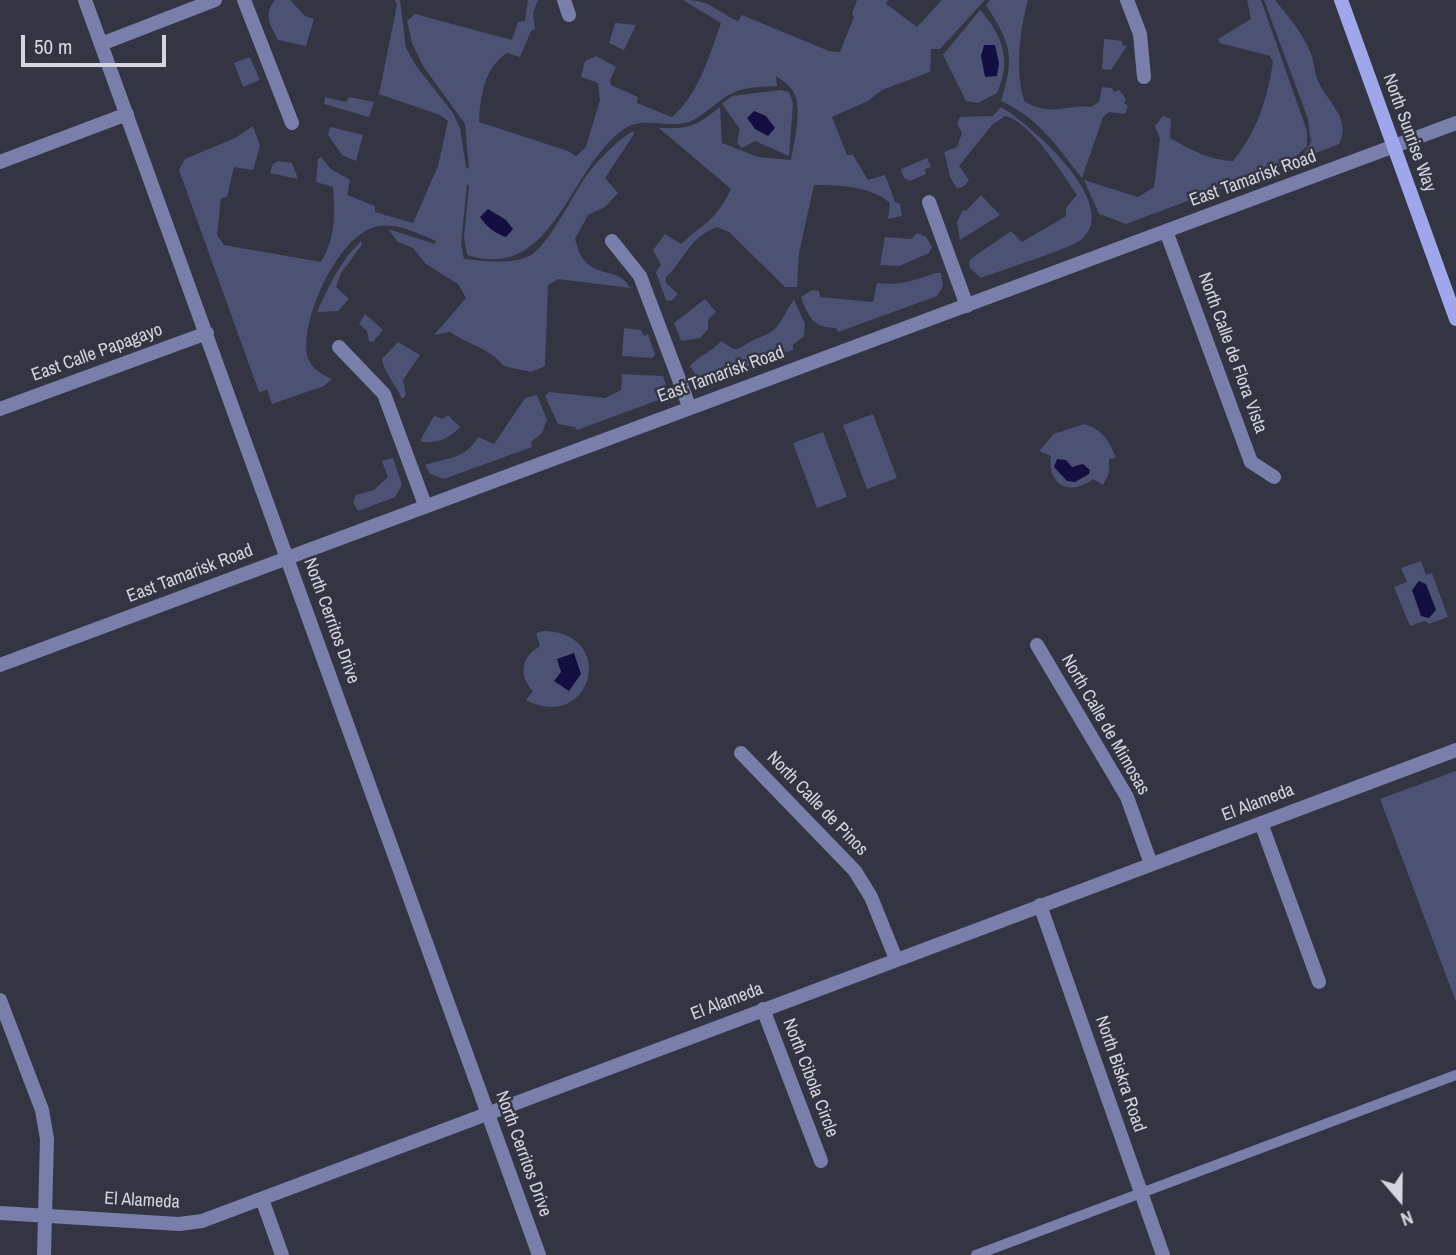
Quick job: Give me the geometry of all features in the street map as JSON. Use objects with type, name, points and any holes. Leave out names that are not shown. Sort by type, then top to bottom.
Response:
[{"type":"main road","name":"North Sunrise Way","points":[[1341,0],[1456,318]]},
{"type":"street","name":"North Cerritos Drive","points":[[85,0],[539,1255]]},
{"type":"street","points":[[101,44],[215,0]]},
{"type":"street","points":[[244,0],[292,123]]},
{"type":"street","points":[[564,0],[569,15]]},
{"type":"street","points":[[1127,0],[1140,34],[1144,77]]},
{"type":"street","points":[[0,162],[127,114]]},
{"type":"street","name":"East Tamarisk Road","points":[[0,666],[689,406],[967,306],[1456,122]]},
{"type":"street","points":[[929,202],[967,306]]},
{"type":"street","name":"North Calle de Flora Vista","points":[[1166,231],[1251,462],[1275,477]]},
{"type":"street","points":[[612,241],[640,276],[689,406]]},
{"type":"street","name":"East Calle Papagayo","points":[[0,409],[207,332]]},
{"type":"street","points":[[340,347],[384,394],[425,505]]},
{"type":"street","name":"North Calle de Mimosas","points":[[1037,645],[1127,797],[1151,864]]},
{"type":"street","name":"El Alameda","points":[[0,1213],[179,1224],[202,1221],[1456,750]]},
{"type":"street","name":"North Calle de Pinos","points":[[741,753],[855,871],[871,897],[896,959]]},
{"type":"street","points":[[1261,823],[1319,982]]},
{"type":"street","name":"North Biskra Road","points":[[1040,905],[1163,1255]]},
{"type":"street","points":[[0,1000],[42,1110],[47,1139],[44,1255]]},
{"type":"street","name":"North Cibola Circle","points":[[763,1009],[821,1161]]},
{"type":"street","points":[[262,1199],[282,1255]]},
{"type":"lane","points":[[976,1255],[1456,1076]]},
{"type":"shaded area","points":[[275,0],[290,0],[305,16],[314,19],[306,46],[278,40],[270,24],[269,15]]},
{"type":"shaded area","points":[[395,0],[400,0],[406,48],[417,67],[453,113],[460,128],[466,167],[469,169],[465,124],[423,66],[412,43],[407,21],[415,14],[512,40],[518,22],[525,21],[528,0],[538,0],[533,13],[535,29],[531,31],[520,57],[507,53],[499,59],[488,75],[482,93],[479,122],[576,156],[586,147],[600,100],[598,83],[581,77],[585,61],[596,56],[616,67],[610,80],[611,85],[638,97],[637,103],[672,117],[689,97],[702,74],[721,23],[683,0],[707,4],[738,21],[742,15],[829,51],[840,52],[854,17],[852,14],[857,0],[888,0],[886,4],[917,27],[942,0],[985,0],[940,49],[931,49],[930,72],[882,90],[868,101],[832,117],[847,155],[853,155],[868,180],[885,175],[895,202],[900,204],[902,216],[888,219],[890,203],[873,193],[844,186],[814,185],[799,253],[797,287],[785,287],[729,232],[717,227],[699,237],[666,277],[666,283],[678,294],[671,301],[666,300],[656,272],[661,265],[653,250],[665,234],[681,244],[709,221],[731,189],[659,128],[692,125],[720,107],[722,143],[758,157],[791,160],[797,102],[790,87],[776,76],[777,86],[735,92],[691,121],[674,124],[640,123],[624,129],[588,169],[540,238],[520,253],[496,259],[467,255],[464,237],[469,186],[467,184],[461,244],[464,259],[497,262],[522,259],[536,251],[544,242],[594,166],[633,131],[634,134],[605,178],[618,193],[605,207],[588,215],[575,239],[581,255],[589,265],[620,278],[630,288],[558,279],[548,285],[545,366],[531,372],[504,366],[485,351],[450,332],[434,335],[466,298],[458,284],[426,264],[413,248],[398,242],[388,229],[435,244],[436,241],[416,232],[386,225],[364,232],[350,243],[337,260],[317,299],[310,320],[307,354],[310,363],[317,370],[332,379],[324,386],[272,404],[267,390],[259,392],[179,170],[185,159],[235,138],[253,126],[260,146],[253,170],[234,167],[227,197],[221,198],[217,235],[224,245],[321,262],[332,234],[334,207],[333,187],[316,182],[318,159],[321,157],[331,169],[350,180],[347,195],[375,206],[375,212],[413,223],[438,166],[448,121],[440,115],[379,94],[397,5]]},
{"type":"shaded area","points":[[990,0],[1028,0],[1019,51],[1020,78],[1025,102],[1043,109],[1091,107],[1099,102],[1102,87],[1112,88],[1114,92],[1119,90],[1126,99],[1124,103],[1128,106],[1125,114],[1109,112],[1103,117],[1082,178],[1037,125],[1001,101],[1008,72],[1008,51],[1001,30],[986,5]]},
{"type":"shaded area","points":[[1247,0],[1261,0],[1307,131],[1307,146],[1289,163],[1126,224],[1099,214],[1084,180],[1138,197],[1154,187],[1160,139],[1155,126],[1163,116],[1171,119],[1170,138],[1200,154],[1233,161],[1242,149],[1260,114],[1273,62],[1270,56],[1220,43],[1218,39],[1251,19]]},
{"type":"shaded area","points":[[1264,0],[1275,0],[1302,36],[1311,53],[1318,81],[1337,111],[1343,127],[1339,144],[1301,159],[1311,142],[1308,119]]},
{"type":"shaded area","points":[[980,10],[994,29],[1003,49],[1004,70],[997,93],[978,103],[966,101],[943,55]]},
{"type":"shaded area","points":[[615,23],[636,25],[624,50],[609,43]]},
{"type":"shaded area","points":[[1104,39],[1122,41],[1122,45],[1127,46],[1111,70],[1102,69]]},
{"type":"shaded area","points":[[984,45],[995,45],[999,63],[997,76],[985,77],[981,56]]},
{"type":"shaded area","points":[[250,57],[260,80],[243,87],[234,63]]},
{"type":"shaded area","points":[[781,90],[789,92],[793,103],[789,156],[755,141],[742,148],[737,143],[740,129],[722,104],[732,96]]},
{"type":"shaded area","points":[[325,97],[346,102],[349,97],[374,102],[369,117],[324,104]]},
{"type":"shaded area","points":[[1001,107],[1032,130],[1067,166],[1082,186],[1090,206],[1091,224],[1082,239],[1075,243],[981,278],[970,268],[969,262],[972,258],[1011,231],[1022,242],[1066,216],[1066,208],[1077,195],[1035,137],[1015,120],[1005,116],[992,125],[959,166],[969,180],[963,187],[957,188],[950,175],[944,152],[957,147],[962,133],[957,123],[960,117],[993,116]]},
{"type":"shaded area","points":[[754,111],[766,116],[775,128],[768,136],[755,129],[747,118]]},
{"type":"shaded area","points":[[330,127],[363,135],[356,161],[342,155],[328,135]]},
{"type":"shaded area","points":[[927,158],[931,167],[925,169],[926,174],[910,181],[904,178],[901,169]]},
{"type":"shaded area","points":[[278,161],[292,163],[298,179],[270,173],[273,164]]},
{"type":"shaded area","points":[[981,195],[1000,215],[960,240],[957,222],[963,210],[966,211]]},
{"type":"shaded area","points":[[488,209],[506,220],[513,229],[506,237],[491,229],[480,217]]},
{"type":"shaded area","points":[[917,233],[926,237],[932,247],[929,253],[899,266],[880,265],[885,237],[911,239]]},
{"type":"shaded area","points":[[361,241],[362,245],[341,273],[336,287],[349,299],[338,311],[317,312],[341,265]]},
{"type":"shaded area","points":[[941,273],[943,286],[937,296],[838,332],[836,328],[822,326],[813,320],[801,297],[812,290],[819,291],[820,297],[873,302],[877,283],[900,283]]},
{"type":"shaded area","points":[[705,299],[716,312],[708,320],[708,329],[700,338],[681,341],[674,323]]},
{"type":"shaded area","points":[[794,300],[805,324],[804,336],[793,345],[793,350],[707,381],[697,377],[690,366],[697,359],[721,341],[736,349],[769,333],[776,328]]},
{"type":"shaded area","points":[[365,314],[383,330],[373,342],[369,341],[367,331],[359,324]]},
{"type":"shaded area","points":[[624,328],[641,330],[644,336],[648,334],[655,355],[652,358],[622,356]]},
{"type":"shaded area","points":[[398,342],[420,355],[403,380],[406,395],[402,399],[382,359]]},
{"type":"shaded area","points":[[622,374],[663,376],[666,385],[661,399],[577,430],[575,427],[558,424],[545,396],[549,392],[605,398],[621,390]]},
{"type":"shaded area","points":[[537,395],[547,420],[542,433],[531,442],[532,447],[444,479],[430,474],[425,465],[461,454],[478,437],[494,444],[525,398]]},
{"type":"shaded area","points":[[873,414],[897,478],[867,489],[843,425]]},
{"type":"shaded area","points":[[448,415],[460,427],[443,439],[422,442],[421,439],[434,416],[443,419]]},
{"type":"shaded area","points":[[1084,424],[1104,436],[1116,458],[1109,459],[1109,473],[1103,485],[1093,479],[1076,487],[1062,485],[1056,481],[1053,474],[1051,456],[1039,451],[1054,434]]},
{"type":"shaded area","points":[[823,432],[847,497],[817,508],[793,443]]},
{"type":"shaded area","points":[[393,458],[402,485],[395,497],[358,511],[353,502],[356,495],[374,490],[388,477],[382,461]]},
{"type":"shaded area","points":[[1057,459],[1066,460],[1072,467],[1083,464],[1090,470],[1089,474],[1075,482],[1067,481],[1054,467]]},
{"type":"shaded area","points":[[1421,561],[1426,575],[1432,573],[1448,617],[1429,624],[1425,621],[1410,626],[1394,587],[1407,582],[1401,568]]},
{"type":"shaded area","points":[[1419,581],[1426,584],[1436,610],[1429,618],[1421,616],[1412,590]]},
{"type":"shaded area","points":[[543,631],[567,636],[582,647],[588,662],[588,679],[580,693],[567,704],[549,707],[526,700],[533,691],[525,679],[525,661],[540,646],[536,633]]},
{"type":"shaded area","points":[[574,653],[581,674],[569,691],[554,681],[561,672],[557,659]]},
{"type":"shaded area","points":[[1456,771],[1456,1002],[1380,799]]}]
